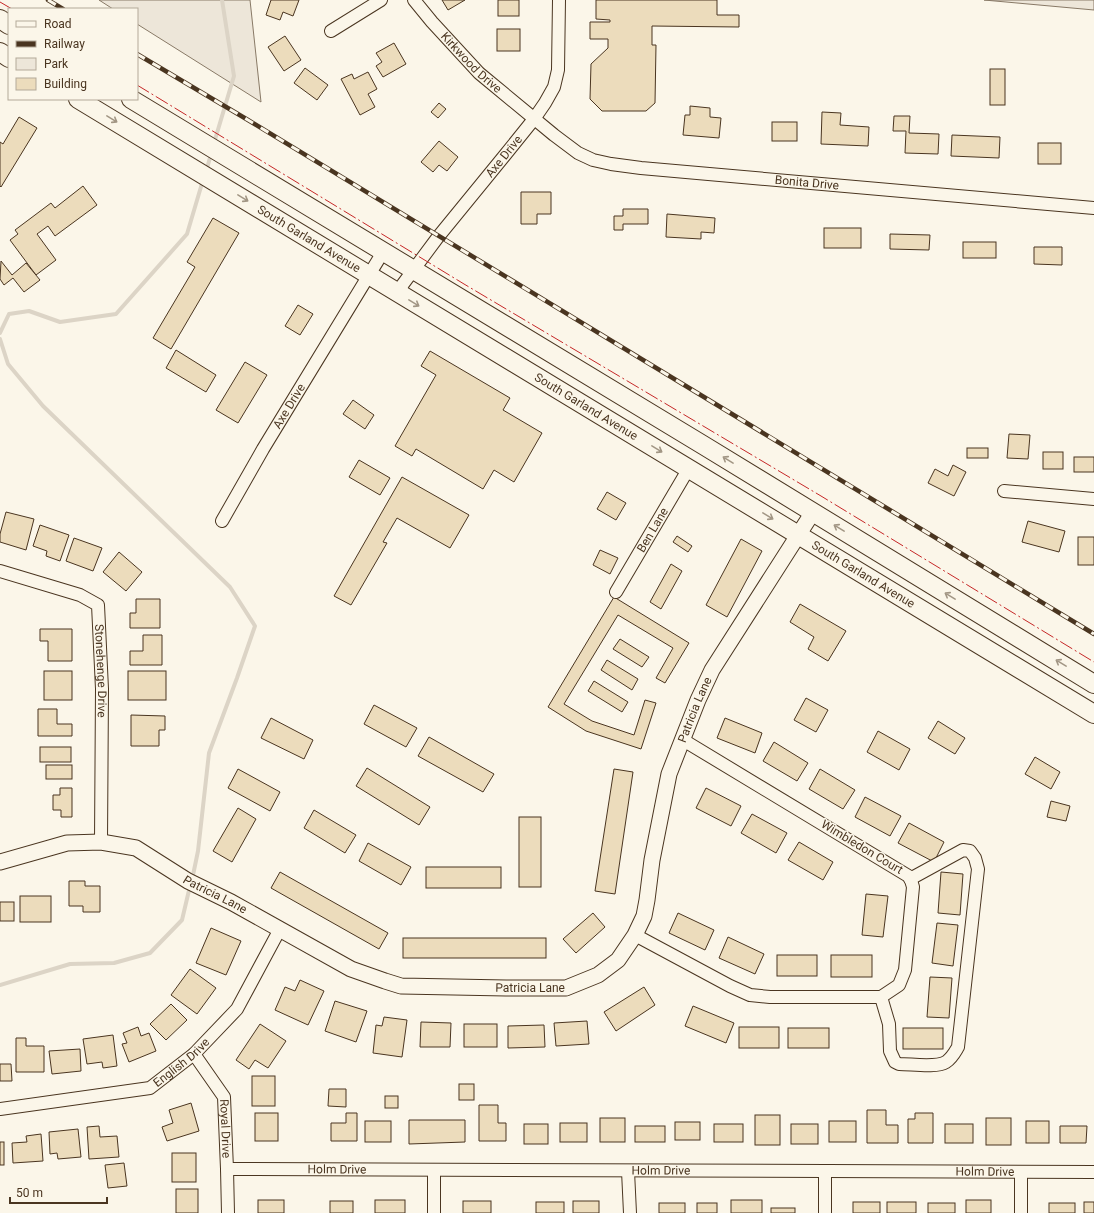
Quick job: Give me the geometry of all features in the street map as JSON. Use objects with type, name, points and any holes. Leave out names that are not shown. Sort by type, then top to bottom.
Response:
[{"type":"main road","name":"South Garland Avenue","points":[[80,100],[1094,714]]},
{"type":"main road","points":[[133,100],[696,440],[1094,684]]},
{"type":"street","points":[[331,31],[381,0]]},
{"type":"street","name":"Kirkwood Drive","points":[[414,0],[479,73],[534,119]]},
{"type":"street","name":"Axe Drive","points":[[398,293],[438,237],[534,119],[554,87],[558,70],[559,0]]},
{"type":"street","name":"Bonita Drive","points":[[534,119],[578,153],[593,160],[611,164],[641,168],[1094,208]]},
{"type":"street","name":"Axe Drive","points":[[222,521],[263,450],[383,252]]},
{"type":"street","name":"Ben Lane","points":[[616,592],[689,468]]},
{"type":"street","points":[[1004,491],[1094,499]]},
{"type":"street","name":"Patricia Lane","points":[[0,862],[67,843],[101,842],[136,848],[193,884],[231,902],[352,968],[401,986],[566,988],[598,975],[618,960],[635,935],[644,916],[652,860],[669,774],[698,700],[712,670],[813,512]]},
{"type":"street","name":"Stonehenge Drive","points":[[0,571],[80,596],[98,605],[102,689],[101,842]]},
{"type":"street","name":"Wimbledon Court","points":[[683,740],[910,877],[913,887],[905,970],[900,984],[881,997]]},
{"type":"street","points":[[635,935],[730,986],[750,995],[770,997],[881,997],[888,1024],[890,1051],[894,1062],[899,1064],[941,1064],[948,1061],[958,1047],[978,869],[975,858],[970,851],[963,850],[910,879]]},
{"type":"street","name":"English Drive","points":[[0,1109],[150,1088],[194,1054],[236,1009],[280,929]]},
{"type":"street","name":"Royal Drive","points":[[194,1054],[224,1097],[228,1169],[228,1213]]},
{"type":"street","name":"Holm Drive","points":[[228,1169],[1094,1172]]},
{"type":"street","points":[[434,1170],[434,1213]]},
{"type":"street","points":[[628,1171],[630,1213]]},
{"type":"street","points":[[825,1171],[825,1213]]},
{"type":"street","points":[[1021,1172],[1021,1213]]},
{"type":"green space","points":[[99,0],[250,0],[261,102],[138,25],[138,8],[111,8]]},
{"type":"green space","points":[[984,0],[1094,0],[1094,10]]},
{"type":"building","points":[[271,0],[299,0],[293,16],[283,12],[280,20],[266,15]]},
{"type":"building","points":[[442,0],[465,0],[448,10]]},
{"type":"building","points":[[498,0],[519,0],[519,16],[498,16]]},
{"type":"building","points":[[596,0],[717,0],[717,15],[739,15],[739,27],[652,26],[652,45],[656,45],[655,103],[646,111],[602,111],[590,99],[591,64],[608,48],[608,39],[590,39],[590,22],[610,22],[610,20],[596,19]]},
{"type":"building","points":[[497,29],[520,29],[520,51],[497,51]]},
{"type":"building","points":[[285,36],[301,60],[284,71],[268,47]]},
{"type":"building","points":[[394,43],[406,64],[383,77],[376,66],[382,62],[376,53]]},
{"type":"building","points":[[305,68],[328,85],[317,100],[294,83]]},
{"type":"building","points":[[990,69],[1005,69],[1005,105],[990,105]]},
{"type":"building","points":[[368,72],[377,89],[368,94],[375,107],[360,115],[341,79],[352,74],[354,79]]},
{"type":"building","points":[[439,103],[446,109],[438,118],[431,112]]},
{"type":"building","points":[[690,106],[710,108],[710,117],[721,118],[719,138],[683,135],[685,115],[690,115]]},
{"type":"building","points":[[822,112],[841,113],[840,125],[869,127],[868,146],[821,144]]},
{"type":"building","points":[[894,116],[910,116],[909,133],[939,134],[938,154],[905,153],[906,131],[893,131]]},
{"type":"building","points":[[19,117],[37,128],[1,187],[0,142],[3,144]]},
{"type":"building","points":[[772,122],[797,122],[797,141],[772,141]]},
{"type":"building","points":[[952,135],[1000,137],[999,158],[951,156]]},
{"type":"building","points":[[439,141],[458,157],[447,171],[439,165],[433,172],[421,162]]},
{"type":"building","points":[[1038,143],[1061,143],[1061,164],[1038,164]]},
{"type":"building","points":[[83,186],[97,205],[55,236],[48,226],[37,234],[56,260],[36,275],[10,240],[18,234],[15,230],[51,203],[55,208]]},
{"type":"building","points":[[521,192],[551,192],[551,214],[537,214],[537,224],[521,224]]},
{"type":"building","points":[[623,209],[648,209],[648,224],[623,224],[623,230],[614,230],[614,216],[623,216]]},
{"type":"building","points":[[667,214],[715,218],[714,233],[701,232],[701,239],[666,237]]},
{"type":"building","points":[[213,218],[239,233],[171,349],[153,338],[195,267],[187,262]]},
{"type":"building","points":[[824,228],[861,228],[861,248],[824,248]]},
{"type":"building","points":[[890,234],[930,235],[929,250],[890,249]]},
{"type":"building","points":[[963,242],[996,242],[996,258],[963,258]]},
{"type":"building","points":[[1034,247],[1062,247],[1062,265],[1034,264]]},
{"type":"building","points":[[1,261],[12,275],[26,263],[40,280],[24,292],[13,278],[4,285],[0,279]]},
{"type":"building","points":[[298,305],[313,314],[300,335],[285,326]]},
{"type":"building","points":[[176,350],[216,375],[206,392],[166,368]]},
{"type":"building","points":[[430,351],[510,398],[503,410],[542,433],[514,482],[494,470],[483,489],[416,449],[412,456],[395,446],[436,375],[421,366]]},
{"type":"building","points":[[245,362],[267,375],[238,423],[216,410]]},
{"type":"building","points":[[353,400],[374,415],[365,429],[343,414]]},
{"type":"building","points":[[1009,434],[1030,435],[1028,459],[1007,458]]},
{"type":"building","points":[[967,448],[988,448],[988,458],[967,458]]},
{"type":"building","points":[[1043,452],[1063,452],[1063,469],[1043,469]]},
{"type":"building","points":[[1074,457],[1094,457],[1094,472],[1074,472]]},
{"type":"building","points":[[359,460],[390,478],[380,495],[349,477]]},
{"type":"building","points":[[953,465],[966,472],[954,496],[928,483],[935,469],[948,476]]},
{"type":"building","points":[[402,477],[469,515],[450,548],[397,518],[383,542],[387,543],[351,605],[334,596]]},
{"type":"building","points":[[607,492],[626,503],[616,520],[597,509]]},
{"type":"building","points":[[6,512],[34,519],[26,550],[0,542],[0,534]]},
{"type":"building","points":[[1028,521],[1065,531],[1059,552],[1022,542]]},
{"type":"building","points":[[40,525],[69,535],[60,561],[46,556],[47,551],[33,546]]},
{"type":"building","points":[[677,536],[692,546],[688,552],[673,542]]},
{"type":"building","points":[[1078,537],[1094,537],[1094,565],[1078,565]]},
{"type":"building","points":[[74,538],[102,548],[93,571],[66,561]]},
{"type":"building","points":[[741,539],[762,551],[727,617],[706,605]]},
{"type":"building","points":[[600,550],[618,558],[610,574],[593,565]]},
{"type":"building","points":[[119,552],[142,572],[126,591],[103,572]]},
{"type":"building","points":[[671,564],[682,571],[661,609],[650,602]]},
{"type":"building","points":[[614,597],[689,643],[665,683],[656,678],[673,648],[618,615],[564,704],[592,721],[634,735],[645,700],[656,703],[641,749],[586,731],[548,707]]},
{"type":"building","points":[[136,599],[160,599],[160,628],[130,628],[130,613],[136,613]]},
{"type":"building","points":[[800,604],[846,631],[828,661],[808,649],[814,637],[790,622]]},
{"type":"building","points":[[40,629],[72,629],[72,661],[48,661],[48,641],[40,641]]},
{"type":"building","points":[[143,635],[162,635],[162,665],[130,665],[130,651],[143,651]]},
{"type":"building","points":[[620,639],[649,657],[642,667],[613,649]]},
{"type":"building","points":[[607,660],[638,679],[632,690],[601,670]]},
{"type":"building","points":[[44,671],[72,671],[72,700],[44,700]]},
{"type":"building","points":[[128,671],[166,671],[166,700],[128,700]]},
{"type":"building","points":[[594,681],[628,702],[622,712],[588,691]]},
{"type":"building","points":[[806,698],[828,710],[816,732],[794,720]]},
{"type":"building","points":[[374,705],[417,728],[406,747],[364,724]]},
{"type":"building","points":[[38,709],[57,709],[57,724],[72,724],[72,736],[38,736]]},
{"type":"building","points":[[131,715],[165,716],[165,730],[159,730],[159,746],[131,746]]},
{"type":"building","points":[[271,718],[313,740],[304,759],[261,738]]},
{"type":"building","points":[[725,718],[762,733],[755,753],[717,738]]},
{"type":"building","points":[[938,721],[965,738],[955,754],[928,738]]},
{"type":"building","points":[[878,731],[910,749],[899,770],[867,752]]},
{"type":"building","points":[[429,737],[494,774],[483,792],[418,756]]},
{"type":"building","points":[[774,742],[808,763],[797,781],[763,761]]},
{"type":"building","points":[[40,747],[71,747],[71,762],[40,762]]},
{"type":"building","points":[[1035,757],[1060,772],[1051,789],[1025,774]]},
{"type":"building","points":[[46,765],[72,765],[72,779],[46,779]]},
{"type":"building","points":[[367,768],[430,807],[419,825],[356,786]]},
{"type":"building","points":[[238,769],[280,792],[270,811],[228,788]]},
{"type":"building","points":[[614,769],[633,772],[615,894],[595,891]]},
{"type":"building","points":[[820,769],[855,790],[843,809],[809,789]]},
{"type":"building","points":[[60,788],[72,788],[72,817],[61,817],[61,810],[53,810],[53,795],[60,795]]},
{"type":"building","points":[[706,788],[741,806],[731,826],[696,808]]},
{"type":"building","points":[[865,797],[901,816],[890,836],[855,817]]},
{"type":"building","points":[[1051,801],[1070,806],[1066,821],[1047,817]]},
{"type":"building","points":[[238,808],[256,819],[232,862],[213,851]]},
{"type":"building","points":[[314,810],[356,835],[345,853],[304,828]]},
{"type":"building","points":[[752,814],[787,833],[776,853],[741,833]]},
{"type":"building","points":[[519,817],[541,817],[541,887],[519,887]]},
{"type":"building","points":[[909,823],[944,842],[934,862],[898,843]]},
{"type":"building","points":[[799,842],[833,862],[823,880],[788,860]]},
{"type":"building","points":[[368,843],[411,867],[401,885],[359,861]]},
{"type":"building","points":[[426,867],[501,867],[501,888],[426,888]]},
{"type":"building","points":[[280,872],[388,933],[379,949],[271,888]]},
{"type":"building","points":[[941,872],[963,874],[960,915],[938,913]]},
{"type":"building","points":[[69,881],[85,881],[85,886],[100,886],[100,912],[83,912],[83,906],[69,906]]},
{"type":"building","points":[[866,894],[888,896],[883,937],[862,935]]},
{"type":"building","points":[[20,896],[51,896],[51,922],[20,922]]},
{"type":"building","points":[[0,902],[14,902],[14,921],[0,921]]},
{"type":"building","points":[[593,913],[605,927],[576,953],[563,939]]},
{"type":"building","points":[[678,913],[714,930],[705,950],[669,933]]},
{"type":"building","points":[[937,923],[958,925],[953,966],[932,963]]},
{"type":"building","points":[[211,928],[241,941],[226,975],[196,963]]},
{"type":"building","points":[[728,937],[764,954],[755,974],[719,958]]},
{"type":"building","points":[[403,938],[546,938],[546,958],[403,958]]},
{"type":"building","points":[[777,955],[817,955],[817,976],[777,976]]},
{"type":"building","points":[[831,955],[872,955],[872,977],[831,977]]},
{"type":"building","points":[[190,969],[216,988],[197,1014],[171,995]]},
{"type":"building","points":[[930,977],[952,978],[949,1018],[927,1017]]},
{"type":"building","points":[[300,980],[324,991],[308,1025],[275,1010],[285,987],[295,991]]},
{"type":"building","points":[[644,987],[655,1005],[616,1031],[604,1012]]},
{"type":"building","points":[[335,1001],[367,1011],[356,1042],[325,1031]]},
{"type":"building","points":[[171,1004],[187,1020],[166,1040],[150,1024]]},
{"type":"building","points":[[693,1006],[734,1023],[726,1043],[685,1026]]},
{"type":"building","points":[[384,1017],[407,1020],[402,1057],[373,1053],[376,1025],[382,1026]]},
{"type":"building","points":[[587,1021],[589,1044],[556,1046],[554,1023]]},
{"type":"building","points":[[421,1022],[451,1023],[450,1047],[420,1047]]},
{"type":"building","points":[[260,1024],[286,1041],[268,1068],[255,1060],[249,1069],[236,1060]]},
{"type":"building","points":[[464,1024],[497,1024],[497,1047],[464,1047]]},
{"type":"building","points":[[544,1025],[545,1047],[508,1048],[508,1026]]},
{"type":"building","points":[[138,1027],[141,1036],[149,1033],[156,1051],[129,1062],[122,1044],[127,1043],[123,1033]]},
{"type":"building","points":[[739,1027],[779,1027],[779,1048],[739,1048]]},
{"type":"building","points":[[788,1028],[829,1028],[829,1048],[788,1048]]},
{"type":"building","points":[[903,1028],[943,1028],[943,1049],[903,1049]]},
{"type":"building","points":[[113,1035],[117,1066],[103,1068],[102,1062],[87,1064],[83,1039]]},
{"type":"building","points":[[16,1038],[26,1038],[26,1046],[44,1046],[44,1072],[16,1072]]},
{"type":"building","points":[[80,1049],[81,1071],[52,1074],[49,1051]]},
{"type":"building","points":[[0,1064],[11,1064],[12,1081],[0,1081]]},
{"type":"building","points":[[252,1076],[275,1076],[275,1106],[252,1106]]},
{"type":"building","points":[[459,1084],[474,1084],[474,1100],[459,1100]]},
{"type":"building","points":[[329,1089],[346,1089],[346,1107],[328,1106]]},
{"type":"building","points":[[385,1096],[398,1096],[398,1108],[385,1108]]},
{"type":"building","points":[[191,1103],[199,1131],[167,1141],[162,1127],[173,1123],[169,1110]]},
{"type":"building","points":[[479,1105],[498,1105],[498,1123],[506,1123],[506,1141],[479,1141]]},
{"type":"building","points":[[867,1110],[886,1110],[886,1125],[898,1125],[898,1143],[867,1143]]},
{"type":"building","points":[[255,1113],[278,1113],[278,1141],[255,1141]]},
{"type":"building","points":[[346,1113],[357,1113],[357,1141],[331,1141],[331,1123],[346,1123]]},
{"type":"building","points":[[915,1113],[933,1113],[933,1143],[908,1143],[908,1119],[915,1119]]},
{"type":"building","points":[[755,1115],[780,1115],[780,1145],[755,1145]]},
{"type":"building","points":[[600,1118],[625,1118],[625,1142],[600,1142]]},
{"type":"building","points":[[986,1118],[1011,1118],[1011,1145],[986,1145]]},
{"type":"building","points":[[409,1120],[465,1120],[465,1142],[409,1144]]},
{"type":"building","points":[[365,1121],[391,1121],[391,1142],[365,1142]]},
{"type":"building","points":[[829,1121],[856,1121],[856,1142],[829,1142]]},
{"type":"building","points":[[1026,1121],[1049,1121],[1049,1143],[1026,1143]]},
{"type":"building","points":[[675,1122],[700,1122],[700,1140],[675,1140]]},
{"type":"building","points":[[560,1123],[587,1123],[587,1142],[560,1142]]},
{"type":"building","points":[[524,1124],[548,1124],[548,1144],[524,1144]]},
{"type":"building","points":[[714,1124],[743,1124],[743,1142],[714,1142]]},
{"type":"building","points":[[791,1124],[818,1124],[818,1144],[791,1144]]},
{"type":"building","points":[[945,1124],[973,1124],[973,1143],[945,1143]]},
{"type":"building","points":[[99,1126],[100,1137],[117,1136],[119,1157],[89,1159],[87,1127]]},
{"type":"building","points":[[635,1126],[665,1126],[665,1142],[635,1142]]},
{"type":"building","points":[[1060,1126],[1087,1126],[1086,1143],[1060,1143]]},
{"type":"building","points":[[78,1129],[81,1157],[58,1159],[57,1153],[50,1154],[49,1132]]},
{"type":"building","points":[[41,1134],[43,1161],[13,1163],[12,1143],[27,1142],[26,1136]]},
{"type":"building","points":[[0,1142],[4,1142],[4,1165],[0,1165]]},
{"type":"building","points":[[172,1153],[196,1153],[196,1182],[172,1182]]},
{"type":"building","points":[[124,1163],[127,1186],[108,1188],[105,1165]]},
{"type":"building","points":[[176,1189],[198,1189],[198,1213],[176,1213]]},
{"type":"building","points":[[258,1200],[284,1200],[284,1213],[258,1213]]},
{"type":"building","points":[[375,1200],[405,1200],[405,1213],[375,1213]]},
{"type":"building","points":[[731,1200],[762,1200],[762,1213],[731,1213]]},
{"type":"building","points":[[966,1200],[991,1200],[991,1213],[966,1213]]},
{"type":"building","points":[[330,1201],[353,1201],[353,1213],[330,1213]]},
{"type":"building","points":[[463,1201],[491,1201],[491,1213],[463,1213]]},
{"type":"building","points":[[573,1201],[599,1201],[599,1213],[573,1213]]},
{"type":"building","points":[[536,1202],[564,1202],[564,1213],[536,1213]]},
{"type":"building","points":[[853,1202],[880,1202],[880,1213],[853,1213]]},
{"type":"building","points":[[887,1202],[916,1202],[916,1213],[887,1213]]},
{"type":"building","points":[[1084,1202],[1094,1202],[1094,1213],[1084,1213]]},
{"type":"building","points":[[659,1203],[685,1203],[685,1213],[659,1213]]},
{"type":"building","points":[[697,1203],[717,1203],[717,1213],[697,1213]]},
{"type":"building","points":[[928,1203],[955,1203],[955,1213],[928,1213]]},
{"type":"building","points":[[1049,1203],[1075,1203],[1075,1213],[1049,1213]]},
{"type":"building","points":[[771,1208],[795,1208],[795,1213],[771,1213]]},
{"type":"waterway","points":[[214,143],[234,76],[222,0]]},
{"type":"waterway","points":[[206,172],[211,154]]},
{"type":"waterway","points":[[0,333],[9,314],[29,311],[60,322],[116,314],[187,234],[203,180]]},
{"type":"waterway","points":[[0,339],[8,364],[43,406],[230,587],[255,626],[209,753],[198,851],[192,880]]},
{"type":"waterway","points":[[0,985],[70,964],[114,963],[150,953],[182,920],[190,886]]},
{"type":"railway","points":[[48,0],[61,8]]},
{"type":"railway","points":[[138,55],[1094,634]]},
{"type":"power","points":[[0,2],[10,8]]},
{"type":"power","points":[[138,86],[464,284],[821,496],[1094,662]]}]
